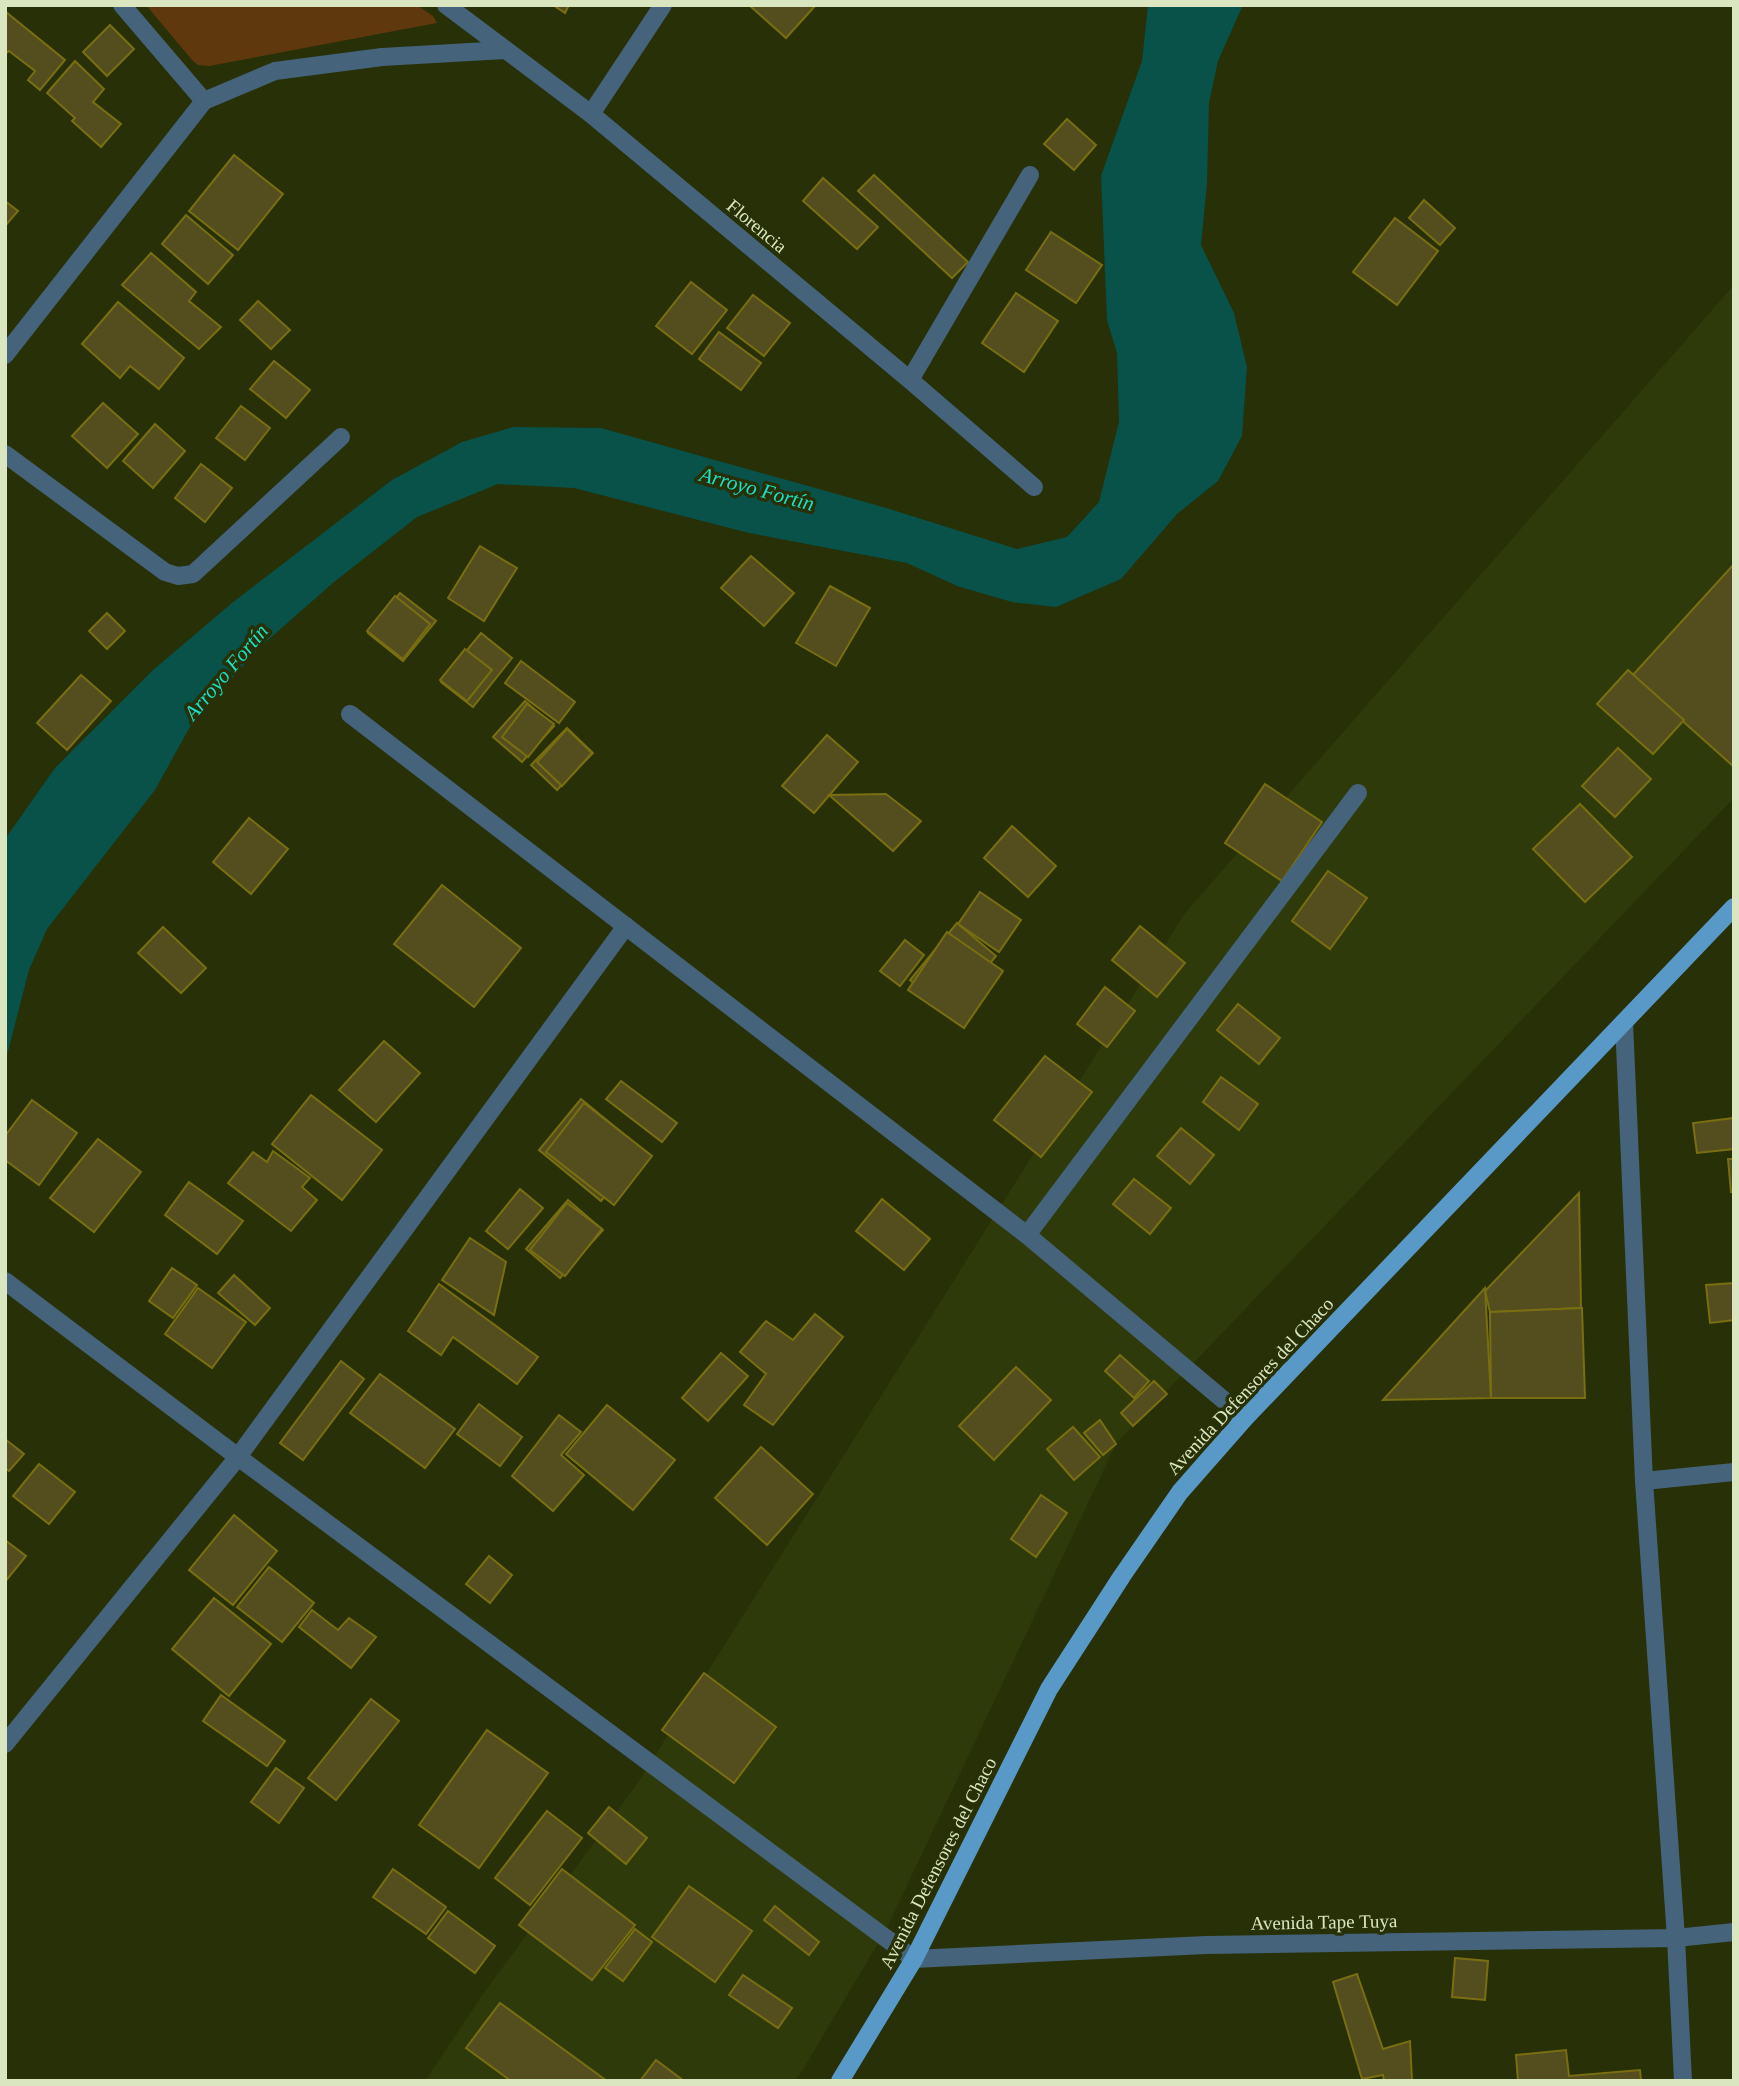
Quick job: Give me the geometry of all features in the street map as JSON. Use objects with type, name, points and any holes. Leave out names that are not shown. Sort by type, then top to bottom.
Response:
[{"type":"main road","name":"Avenida Defensores del Chaco","points":[[840,2081],[914,1959],[1049,1689],[1180,1492],[1245,1418],[1734,907]]},
{"type":"street","points":[[122,5],[204,101]]},
{"type":"street","name":"Florencia","points":[[446,5],[591,114],[1034,487]]},
{"type":"street","points":[[591,114],[663,5]]},
{"type":"street","points":[[5,355],[204,101],[275,71],[382,57],[505,50]]},
{"type":"street","points":[[910,380],[1030,175]]},
{"type":"street","points":[[5,454],[164,572],[178,576],[193,574],[341,437]]},
{"type":"street","points":[[350,714],[1027,1235],[1245,1418]]},
{"type":"street","points":[[1027,1235],[1358,793]]},
{"type":"street","points":[[5,1744],[238,1457],[626,926]]},
{"type":"street","points":[[1624,1022],[1644,1481],[1682,2081]]},
{"type":"street","points":[[5,1281],[914,1959]]},
{"type":"street","points":[[1644,1481],[1734,1472]]},
{"type":"street","name":"Avenida Tape Tuya","points":[[914,1959],[1206,1945],[1675,1938],[1734,1932]]},
{"type":"shaded area","points":[[146,5],[417,5],[433,16],[437,23],[209,66],[198,65],[192,60]]},
{"type":"shaded area","points":[[1734,285],[1734,798],[1116,1444],[885,1932],[796,2081],[425,2081],[483,1994],[637,1784],[1185,913]]},
{"type":"water","name":"Arroyo Fortín","points":[[1148,5],[1243,5],[1218,61],[1209,103],[1207,183],[1201,245],[1234,313],[1247,367],[1242,436],[1218,481],[1177,514],[1121,579],[1056,607],[1012,602],[957,586],[907,563],[749,533],[574,488],[498,484],[417,517],[334,582],[260,647],[191,725],[155,790],[47,929],[29,970],[5,1063],[5,839],[55,768],[153,670],[232,603],[392,480],[462,442],[513,427],[601,428],[883,507],[1017,549],[1067,537],[1099,502],[1119,422],[1117,353],[1107,320],[1101,176],[1142,61]]},
{"type":"building","points":[[553,5],[569,5],[565,13]]},
{"type":"building","points":[[749,5],[816,5],[786,38]]},
{"type":"building","points":[[6,12],[65,60],[40,90],[28,80],[35,71],[9,51],[5,54]]},
{"type":"building","points":[[110,25],[134,49],[107,76],[83,52]]},
{"type":"building","points":[[75,61],[104,89],[93,102],[121,124],[101,147],[72,121],[75,118],[47,93]]},
{"type":"building","points":[[1067,119],[1096,145],[1074,170],[1044,144]]},
{"type":"building","points":[[234,155],[283,194],[238,250],[189,211]]},
{"type":"building","points":[[874,175],[968,262],[952,278],[858,191]]},
{"type":"building","points":[[823,178],[878,227],[857,249],[803,201]]},
{"type":"building","points":[[1424,200],[1455,228],[1440,245],[1409,218]]},
{"type":"building","points":[[5,201],[18,211],[5,226]]},
{"type":"building","points":[[186,215],[233,255],[208,284],[162,244]]},
{"type":"building","points":[[1395,218],[1438,251],[1397,305],[1353,272]]},
{"type":"building","points":[[1051,232],[1102,265],[1076,303],[1026,270]]},
{"type":"building","points":[[151,253],[196,292],[189,301],[221,327],[199,349],[122,285]]},
{"type":"building","points":[[691,282],[727,310],[692,354],[656,326]]},
{"type":"building","points":[[1016,293],[1058,321],[1024,372],[982,343]]},
{"type":"building","points":[[753,295],[790,323],[764,356],[727,328]]},
{"type":"building","points":[[258,301],[290,330],[271,349],[240,320]]},
{"type":"building","points":[[118,302],[184,358],[159,389],[130,366],[120,378],[82,344]]},
{"type":"building","points":[[719,332],[761,363],[741,390],[699,359]]},
{"type":"building","points":[[274,361],[310,390],[286,418],[250,389]]},
{"type":"building","points":[[103,403],[138,434],[107,468],[72,436]]},
{"type":"building","points":[[241,406],[270,428],[245,460],[216,438]]},
{"type":"building","points":[[155,424],[185,451],[153,488],[123,461]]},
{"type":"building","points":[[201,464],[232,488],[205,522],[175,498]]},
{"type":"building","points":[[480,546],[517,568],[484,621],[448,598]]},
{"type":"building","points":[[751,556],[794,593],[764,626],[721,588]]},
{"type":"building","points":[[1734,564],[1734,766],[1733,766],[1632,676]]},
{"type":"building","points":[[830,586],[870,608],[836,666],[796,643]]},
{"type":"building","points":[[400,593],[436,621],[403,661],[368,633]]},
{"type":"building","points":[[395,596],[430,624],[403,659],[367,631]]},
{"type":"building","points":[[107,613],[125,631],[107,649],[89,631]]},
{"type":"building","points":[[481,633],[512,658],[473,707],[441,682]]},
{"type":"building","points":[[465,649],[492,670],[467,701],[440,680]]},
{"type":"building","points":[[521,661],[575,702],[559,723],[505,683]]},
{"type":"building","points":[[1628,670],[1684,720],[1653,754],[1597,704]]},
{"type":"building","points":[[81,675],[111,701],[67,750],[37,723]]},
{"type":"building","points":[[525,701],[554,726],[522,762],[493,737]]},
{"type":"building","points":[[527,704],[554,724],[528,757],[502,737]]},
{"type":"building","points":[[567,728],[593,753],[557,790],[531,765]]},
{"type":"building","points":[[567,729],[592,753],[562,786],[537,762]]},
{"type":"building","points":[[827,735],[858,762],[814,813],[782,786]]},
{"type":"building","points":[[1618,748],[1651,779],[1615,817],[1582,786]]},
{"type":"building","points":[[1265,784],[1322,822],[1282,881],[1225,843]]},
{"type":"building","points":[[886,794],[921,821],[893,851],[829,795]]},
{"type":"building","points":[[1580,804],[1632,857],[1585,902],[1533,849]]},
{"type":"building","points":[[249,818],[288,849],[251,894],[213,862]]},
{"type":"building","points":[[1012,826],[1056,866],[1028,897],[984,858]]},
{"type":"building","points":[[1328,871],[1367,898],[1330,949],[1292,921]]},
{"type":"building","points":[[442,885],[521,948],[474,1007],[394,944]]},
{"type":"building","points":[[980,892],[1021,920],[999,952],[958,924]]},
{"type":"building","points":[[957,923],[996,956],[949,1012],[910,980]]},
{"type":"building","points":[[1140,926],[1185,963],[1157,997],[1112,960]]},
{"type":"building","points":[[163,927],[206,968],[181,993],[138,953]]},
{"type":"building","points":[[947,932],[1003,971],[964,1028],[908,990]]},
{"type":"building","points":[[905,940],[924,955],[900,986],[880,971]]},
{"type":"building","points":[[1105,987],[1135,1011],[1107,1047],[1077,1024]]},
{"type":"building","points":[[1238,1004],[1280,1038],[1259,1064],[1217,1030]]},
{"type":"building","points":[[384,1041],[420,1073],[376,1122],[339,1090]]},
{"type":"building","points":[[1045,1056],[1092,1092],[1041,1157],[994,1120]]},
{"type":"building","points":[[1221,1077],[1258,1104],[1239,1130],[1203,1102]]},
{"type":"building","points":[[621,1081],[677,1123],[662,1142],[606,1099]]},
{"type":"building","points":[[311,1095],[382,1150],[342,1200],[272,1144]]},
{"type":"building","points":[[581,1099],[643,1150],[601,1201],[539,1150]]},
{"type":"building","points":[[32,1100],[77,1133],[39,1185],[5,1160],[5,1136]]},
{"type":"building","points":[[584,1103],[652,1156],[614,1205],[546,1152]]},
{"type":"building","points":[[1734,1118],[1734,1149],[1697,1153],[1693,1123]]},
{"type":"building","points":[[1181,1128],[1214,1155],[1190,1184],[1157,1156]]},
{"type":"building","points":[[98,1139],[141,1172],[94,1232],[50,1198]]},
{"type":"building","points":[[273,1151],[310,1178],[302,1187],[317,1200],[291,1231],[228,1183],[253,1152],[267,1162]]},
{"type":"building","points":[[1728,1159],[1734,1159],[1734,1192],[1731,1192]]},
{"type":"building","points":[[1134,1179],[1171,1208],[1150,1234],[1113,1204]]},
{"type":"building","points":[[189,1182],[243,1221],[217,1254],[165,1215]]},
{"type":"building","points":[[520,1189],[543,1208],[508,1249],[486,1231]]},
{"type":"building","points":[[1579,1193],[1581,1308],[1490,1312],[1485,1291]]},
{"type":"building","points":[[882,1199],[930,1239],[904,1270],[856,1231]]},
{"type":"building","points":[[568,1200],[603,1230],[560,1278],[526,1249]]},
{"type":"building","points":[[567,1203],[602,1229],[565,1276],[530,1250]]},
{"type":"building","points":[[470,1238],[506,1262],[494,1315],[442,1280]]},
{"type":"building","points":[[172,1268],[197,1285],[173,1318],[149,1301]]},
{"type":"building","points":[[234,1275],[270,1308],[255,1325],[218,1293]]},
{"type":"building","points":[[1734,1283],[1734,1320],[1710,1323],[1706,1285]]},
{"type":"building","points":[[439,1284],[538,1357],[517,1384],[453,1337],[441,1355],[408,1331]]},
{"type":"building","points":[[198,1288],[246,1322],[212,1368],[165,1334]]},
{"type":"building","points":[[1485,1288],[1491,1398],[1383,1400]]},
{"type":"building","points":[[1582,1308],[1585,1398],[1491,1398],[1490,1312]]},
{"type":"building","points":[[815,1314],[843,1337],[773,1425],[744,1405],[766,1374],[740,1352],[766,1321],[793,1340]]},
{"type":"building","points":[[721,1353],[748,1376],[708,1421],[682,1398]]},
{"type":"building","points":[[1120,1355],[1149,1381],[1134,1398],[1105,1371]]},
{"type":"building","points":[[341,1361],[364,1379],[303,1460],[280,1443]]},
{"type":"building","points":[[1016,1367],[1051,1400],[994,1460],[959,1426]]},
{"type":"building","points":[[380,1374],[455,1429],[425,1468],[350,1413]]},
{"type":"building","points":[[1154,1381],[1167,1394],[1133,1426],[1121,1413]]},
{"type":"building","points":[[479,1404],[522,1437],[500,1466],[457,1434]]},
{"type":"building","points":[[607,1405],[675,1460],[633,1510],[566,1454]]},
{"type":"building","points":[[559,1415],[581,1432],[561,1455],[584,1475],[553,1511],[512,1476]]},
{"type":"building","points":[[1100,1420],[1116,1444],[1103,1455],[1084,1433]]},
{"type":"building","points":[[1073,1427],[1100,1457],[1074,1480],[1047,1449]]},
{"type":"building","points":[[5,1439],[24,1454],[9,1471],[5,1468]]},
{"type":"building","points":[[761,1447],[813,1494],[767,1545],[715,1498]]},
{"type":"building","points":[[39,1464],[75,1492],[49,1524],[13,1496]]},
{"type":"building","points":[[1041,1495],[1067,1513],[1036,1557],[1011,1539]]},
{"type":"building","points":[[234,1515],[277,1551],[233,1605],[189,1570]]},
{"type":"building","points":[[5,1540],[26,1556],[5,1582]]},
{"type":"building","points":[[489,1556],[512,1575],[490,1603],[466,1584]]},
{"type":"building","points":[[269,1567],[314,1603],[282,1642],[237,1607]]},
{"type":"building","points":[[214,1598],[271,1644],[229,1696],[172,1649]]},
{"type":"building","points":[[312,1610],[338,1630],[349,1618],[376,1637],[351,1668],[299,1627]]},
{"type":"building","points":[[704,1673],[776,1727],[734,1783],[662,1730]]},
{"type":"building","points":[[221,1695],[285,1741],[267,1766],[203,1721]]},
{"type":"building","points":[[371,1699],[399,1721],[336,1800],[308,1778]]},
{"type":"building","points":[[487,1730],[548,1773],[479,1868],[419,1825]]},
{"type":"building","points":[[276,1768],[304,1788],[279,1823],[251,1802]]},
{"type":"building","points":[[609,1807],[647,1838],[626,1864],[588,1833]]},
{"type":"building","points":[[547,1811],[582,1838],[530,1905],[495,1878]]},
{"type":"building","points":[[393,1869],[446,1907],[426,1934],[373,1897]]},
{"type":"building","points":[[562,1869],[635,1925],[592,1980],[519,1925]]},
{"type":"building","points":[[689,1886],[752,1931],[715,1982],[652,1937]]},
{"type":"building","points":[[775,1906],[819,1942],[809,1955],[764,1920]]},
{"type":"building","points":[[448,1911],[495,1946],[475,1973],[428,1938]]},
{"type":"building","points":[[635,1929],[652,1942],[623,1981],[605,1968]]},
{"type":"building","points":[[1455,1958],[1488,1961],[1485,2000],[1452,1997]]},
{"type":"building","points":[[1357,1974],[1383,2049],[1410,2041],[1412,2081],[1384,2081],[1383,2075],[1362,2079],[1333,1982]]},
{"type":"building","points":[[743,1975],[792,2008],[778,2028],[729,1995]]},
{"type":"building","points":[[500,2003],[607,2081],[511,2081],[466,2048]]},
{"type":"building","points":[[1566,2050],[1569,2076],[1640,2070],[1641,2081],[1518,2081],[1516,2055]]},
{"type":"building","points":[[656,2060],[684,2081],[640,2081]]}]
